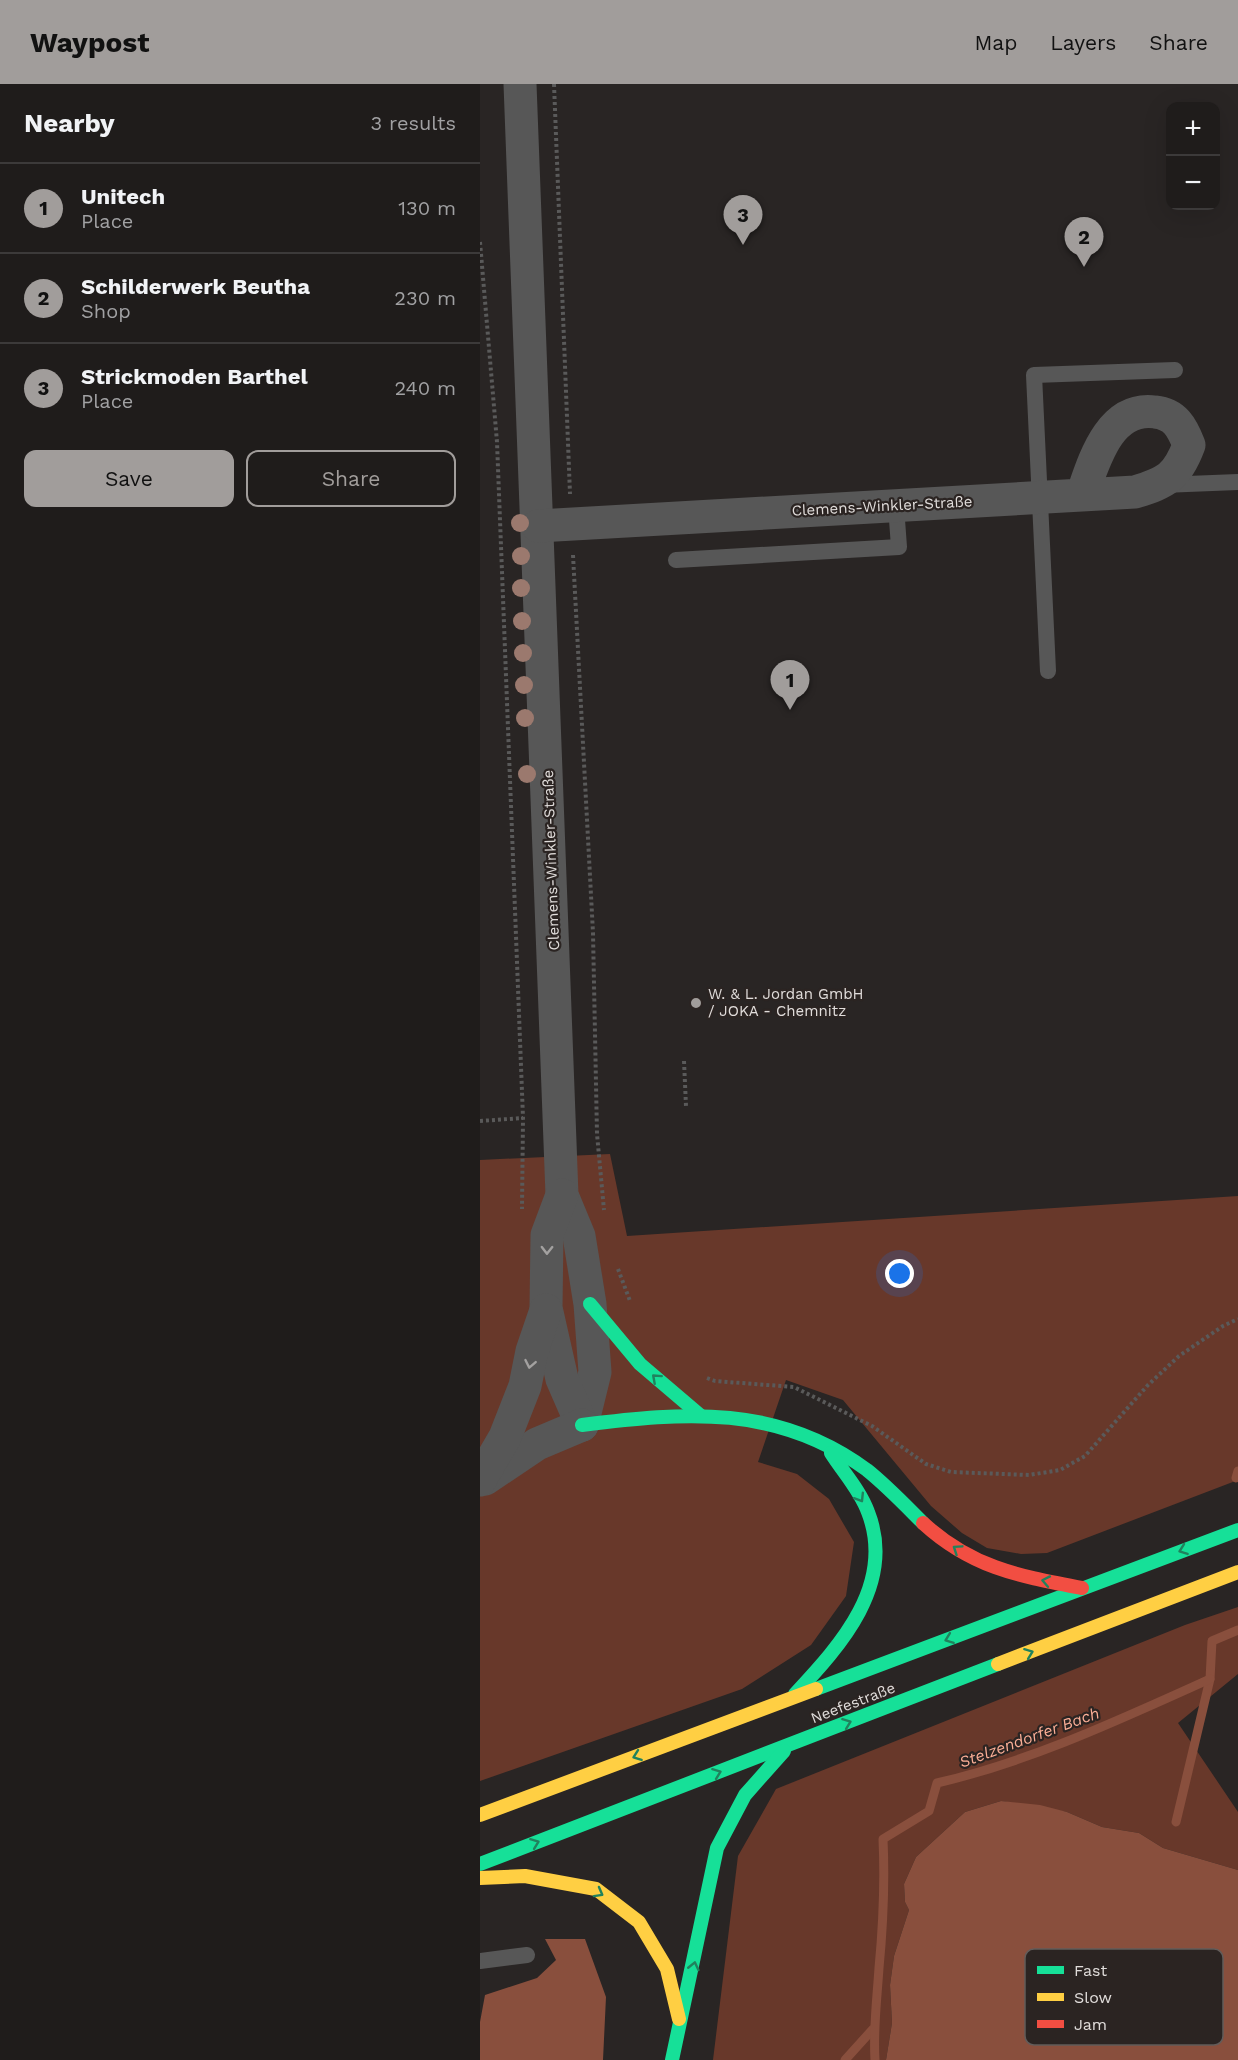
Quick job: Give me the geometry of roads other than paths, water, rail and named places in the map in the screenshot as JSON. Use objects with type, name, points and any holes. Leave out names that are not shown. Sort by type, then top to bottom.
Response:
[{"type":"highway","points":[[590,1304],[640,1365],[701,1416]]},
{"type":"highway","points":[[582,1425],[637,1418],[736,1416],[764,1421],[800,1432],[869,1472],[931,1531],[960,1552],[986,1566],[1082,1588]]},
{"type":"highway","points":[[790,1699],[842,1641],[865,1603],[875,1568],[875,1541],[869,1513],[829,1449]]},
{"type":"highway","name":"Neefestraße","points":[[480,1815],[1238,1530]]},
{"type":"highway","name":"Neefestraße","points":[[480,1864],[1238,1572]]},
{"type":"highway","points":[[672,2060],[717,1848],[730,1816],[749,1787],[792,1744]]},
{"type":"highway","points":[[480,1878],[525,1876],[596,1889],[639,1922],[667,1969],[680,2023]]},
{"type":"street","name":"Clemens-Winkler-Straße","points":[[520,84],[562,1195],[579,1236],[590,1304],[594,1372],[582,1425]]},
{"type":"street","name":"Clemens-Winkler-Straße","points":[[538,526],[1135,492],[1158,485],[1176,474],[1189,445],[1183,429],[1167,414],[1141,410],[1116,424],[1097,451],[1082,495]]},
{"type":"street","name":"Clemens-Winkler-Straße","points":[[562,1195],[547,1235],[546,1308],[561,1379],[582,1425]]},
{"type":"street","name":"Clemens-Winkler-Straße","points":[[480,1481],[504,1437],[525,1386],[532,1351],[546,1308]]},
{"type":"street","points":[[480,1481],[537,1444],[582,1425]]},
{"type":"lane","points":[[1048,671],[1034,375],[1175,370]]},
{"type":"lane","points":[[1158,485],[1238,482]]},
{"type":"lane","points":[[676,560],[899,547],[896,506]]},
{"type":"lane","points":[[480,1961],[527,1955]]},
{"type":"waterway","name":"Stelzendorfer Bach","points":[[1236,1478],[1238,1471]]},
{"type":"waterway","name":"Stelzendorfer Bach","points":[[1176,1822],[1210,1679],[1212,1641],[1238,1630]]},
{"type":"waterway","name":"Stelzendorfer Bach","points":[[875,2060],[875,2025],[882,1936],[883,1839],[929,1811],[937,1783],[1042,1751],[1110,1724],[1210,1679]]},
{"type":"waterway","points":[[845,2060],[873,2029]]},
{"type":"place","name":"Strickmoden Barthel","points":[[743,245]]},
{"type":"place","name":"Schilderwerk Beutha","points":[[1084,267]]},
{"type":"place","name":"Unitech","points":[[790,710]]},
{"type":"place","name":"W. & L. Jordan GmbH / JOKA - Chemnitz","points":[[696,1003]]}]
